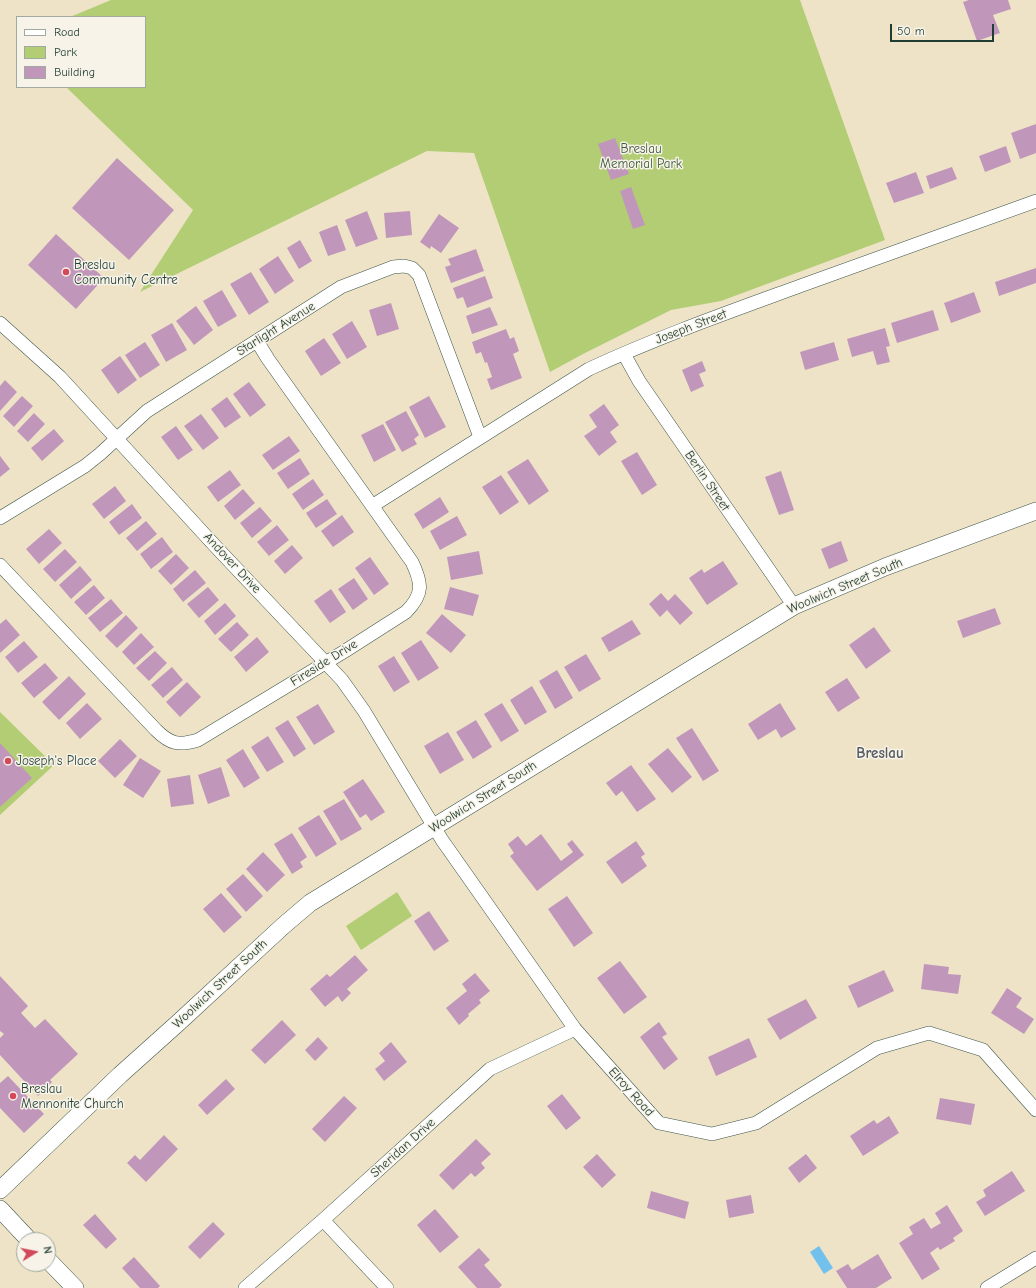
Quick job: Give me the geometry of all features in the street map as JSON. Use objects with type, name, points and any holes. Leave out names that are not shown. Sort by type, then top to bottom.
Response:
[{"type":"street","name":"Joseph Street","points":[[372,506],[590,369],[658,339],[1036,201]]},
{"type":"street","name":"Starlight Avenue","points":[[0,518],[85,466],[146,411],[341,287],[393,267],[404,266],[412,268],[419,275],[480,437]]},
{"type":"street","name":"Andover Drive","points":[[0,323],[60,377],[216,547],[342,680],[364,711],[434,827]]},
{"type":"street","name":"Fireside Drive","points":[[0,565],[164,738],[181,744],[198,740],[406,612],[413,604],[418,593],[420,583],[412,562],[256,341]]},
{"type":"street","name":"Berlin Street","points":[[624,354],[639,381],[794,606]]},
{"type":"street","name":"Woolwich Street South","points":[[0,1190],[120,1075],[304,908],[794,606],[885,567],[1036,512]]},
{"type":"street","name":"Elroy Road","points":[[434,827],[575,1029],[659,1123],[712,1134],[756,1123],[878,1048],[929,1033],[983,1050],[1036,1110]]},
{"type":"street","name":"Sheridan Drive","points":[[245,1288],[323,1220],[490,1069],[575,1029]]},
{"type":"street","points":[[0,1209],[22,1232]]},
{"type":"street","points":[[323,1220],[388,1288]]},
{"type":"street","points":[[987,1288],[1036,1258]]},
{"type":"street","points":[[56,1268],[75,1288]]},
{"type":"green space","name":"Breslau Memorial Park","points":[[111,0],[800,0],[885,240],[721,301],[671,310],[550,372],[474,153],[427,151],[140,292],[193,210],[67,88],[146,88],[146,16],[72,16]]},
{"type":"green space","points":[[0,712],[54,765],[0,815]]},
{"type":"green space","points":[[397,892],[412,916],[361,950],[346,926]]},
{"type":"water","points":[[819,1246],[833,1268],[824,1274],[810,1252]]},
{"type":"building","points":[[969,0],[1008,0],[1011,9],[993,15],[1000,33],[977,41],[963,2]]},
{"type":"building","points":[[1036,124],[1036,153],[1020,159],[1011,133]]},
{"type":"building","points":[[615,138],[629,174],[611,180],[598,144]]},
{"type":"building","points":[[1006,146],[1011,162],[985,172],[979,156]]},
{"type":"building","points":[[117,158],[174,210],[129,260],[72,208]]},
{"type":"building","points":[[952,167],[957,179],[930,189],[926,176]]},
{"type":"building","points":[[916,172],[924,193],[894,203],[886,183]]},
{"type":"building","points":[[631,187],[645,225],[633,229],[620,191]]},
{"type":"building","points":[[367,211],[378,239],[356,247],[345,220]]},
{"type":"building","points":[[410,211],[412,235],[386,238],[384,213]]},
{"type":"building","points":[[439,214],[459,228],[441,253],[431,246],[430,249],[420,242]]},
{"type":"building","points":[[337,225],[346,250],[328,256],[319,232]]},
{"type":"building","name":"Breslau Community Centre","points":[[56,234],[104,278],[76,309],[28,265]]},
{"type":"building","points":[[300,240],[312,261],[299,269],[287,248]]},
{"type":"building","points":[[476,249],[484,271],[451,283],[445,267],[451,265],[448,259]]},
{"type":"building","points":[[278,256],[294,281],[275,294],[259,269]]},
{"type":"building","points":[[1036,268],[1036,283],[999,296],[995,282]]},
{"type":"building","points":[[251,272],[269,302],[249,315],[230,284]]},
{"type":"building","points":[[485,276],[493,298],[467,308],[463,297],[457,299],[453,288]]},
{"type":"building","points":[[222,290],[237,316],[218,327],[203,301]]},
{"type":"building","points":[[974,292],[981,312],[951,323],[944,303]]},
{"type":"building","points":[[391,303],[399,329],[377,336],[369,310]]},
{"type":"building","points":[[196,306],[213,330],[194,345],[176,321]]},
{"type":"building","points":[[490,307],[498,325],[472,334],[466,316]]},
{"type":"building","points":[[933,310],[939,330],[897,343],[891,323]]},
{"type":"building","points":[[352,321],[367,347],[347,359],[332,334]]},
{"type":"building","points":[[172,323],[187,350],[166,362],[151,335]]},
{"type":"building","points":[[885,328],[890,346],[886,347],[890,362],[877,365],[873,351],[852,357],[847,339]]},
{"type":"building","points":[[506,329],[510,339],[514,337],[519,351],[513,354],[522,378],[491,390],[487,379],[492,377],[487,362],[485,363],[481,352],[476,354],[472,342]]},
{"type":"building","points":[[324,338],[341,363],[321,376],[305,351]]},
{"type":"building","points":[[145,342],[160,365],[140,378],[125,355]]},
{"type":"building","points":[[834,342],[839,360],[805,370],[800,352]]},
{"type":"building","points":[[120,356],[137,380],[118,394],[101,370]]},
{"type":"building","points":[[702,361],[706,371],[699,374],[704,386],[691,392],[682,370]]},
{"type":"building","points":[[5,380],[17,392],[0,411],[0,386]]},
{"type":"building","points":[[249,382],[266,405],[250,417],[233,394]]},
{"type":"building","points":[[22,396],[33,406],[14,427],[3,416]]},
{"type":"building","points":[[429,396],[446,427],[425,438],[409,407]]},
{"type":"building","points":[[227,397],[241,417],[225,428],[211,409]]},
{"type":"building","points":[[604,404],[619,425],[610,432],[617,442],[599,456],[584,436],[597,427],[589,415]]},
{"type":"building","points":[[406,411],[419,435],[414,439],[417,444],[402,452],[385,422]]},
{"type":"building","points":[[34,413],[45,424],[28,442],[17,431]]},
{"type":"building","points":[[201,414],[219,438],[203,450],[184,426]]},
{"type":"building","points":[[383,424],[396,450],[374,462],[361,435]]},
{"type":"building","points":[[176,426],[193,450],[178,460],[161,437]]},
{"type":"building","points":[[54,429],[64,441],[42,461],[31,448]]},
{"type":"building","points":[[289,436],[300,451],[273,470],[262,455]]},
{"type":"building","points":[[637,452],[657,485],[642,495],[621,461]]},
{"type":"building","points":[[0,456],[10,469],[0,477]]},
{"type":"building","points":[[300,458],[310,474],[288,489],[277,473]]},
{"type":"building","points":[[528,459],[549,491],[529,505],[507,472]]},
{"type":"building","points":[[230,470],[241,485],[218,502],[207,487]]},
{"type":"building","points":[[781,471],[794,510],[779,515],[765,477]]},
{"type":"building","points":[[501,475],[519,502],[500,515],[482,487]]},
{"type":"building","points":[[313,479],[324,495],[303,510],[292,494]]},
{"type":"building","points":[[115,486],[126,501],[104,519],[92,504]]},
{"type":"building","points":[[243,489],[255,503],[235,520],[224,506]]},
{"type":"building","points":[[440,497],[449,512],[423,529],[414,514]]},
{"type":"building","points":[[327,499],[337,514],[316,528],[306,513]]},
{"type":"building","points":[[132,504],[142,518],[119,535],[109,522]]},
{"type":"building","points":[[260,507],[272,521],[252,538],[240,523]]},
{"type":"building","points":[[342,515],[354,532],[333,547],[321,531]]},
{"type":"building","points":[[457,516],[467,535],[440,550],[430,531]]},
{"type":"building","points":[[146,521],[157,534],[137,551],[126,538]]},
{"type":"building","points":[[277,525],[289,540],[269,556],[257,542]]},
{"type":"building","points":[[49,529],[62,543],[39,564],[26,549]]},
{"type":"building","points":[[162,537],[173,552],[151,569],[140,554]]},
{"type":"building","points":[[841,541],[848,561],[829,569],[821,549]]},
{"type":"building","points":[[292,545],[303,558],[285,574],[274,561]]},
{"type":"building","points":[[65,549],[77,562],[55,582],[43,569]]},
{"type":"building","points":[[479,551],[483,574],[451,580],[447,557]]},
{"type":"building","points":[[176,554],[189,568],[171,585],[158,571]]},
{"type":"building","points":[[370,557],[389,584],[374,595],[355,568]]},
{"type":"building","points":[[723,561],[738,584],[707,605],[689,578],[702,569],[704,573]]},
{"type":"building","points":[[80,566],[92,580],[71,599],[59,585]]},
{"type":"building","points":[[195,570],[206,583],[183,602],[173,589]]},
{"type":"building","points":[[354,578],[368,599],[353,610],[338,589]]},
{"type":"building","points":[[94,585],[105,598],[86,615],[74,602]]},
{"type":"building","points":[[208,587],[219,600],[199,618],[187,604]]},
{"type":"building","points":[[450,587],[479,595],[473,616],[444,609]]},
{"type":"building","points":[[331,589],[346,612],[330,623],[314,601]]},
{"type":"building","points":[[661,593],[668,601],[675,594],[693,613],[680,625],[667,610],[660,617],[649,604]]},
{"type":"building","points":[[111,599],[123,613],[100,632],[88,618]]},
{"type":"building","points":[[225,603],[236,616],[215,635],[204,621]]},
{"type":"building","points":[[995,608],[1001,624],[963,638],[957,621]]},
{"type":"building","points":[[442,614],[466,635],[451,653],[426,633]]},
{"type":"building","points":[[126,615],[138,628],[117,648],[105,636]]},
{"type":"building","points":[[6,619],[20,635],[0,653],[0,624]]},
{"type":"building","points":[[632,620],[641,634],[609,652],[601,638]]},
{"type":"building","points":[[237,622],[249,635],[231,652],[218,639]]},
{"type":"building","points":[[874,627],[891,651],[866,669],[849,645]]},
{"type":"building","points":[[141,633],[154,647],[134,665],[122,652]]},
{"type":"building","points":[[257,637],[269,652],[246,672],[234,657]]},
{"type":"building","points":[[421,640],[439,668],[418,681],[401,653]]},
{"type":"building","points":[[24,641],[38,657],[18,673],[5,657]]},
{"type":"building","points":[[155,651],[167,663],[149,681],[136,668]]},
{"type":"building","points":[[586,654],[601,679],[579,692],[564,667]]},
{"type":"building","points":[[394,656],[410,682],[394,692],[378,666]]},
{"type":"building","points":[[45,663],[58,678],[34,698],[21,683]]},
{"type":"building","points":[[172,667],[183,680],[163,698],[151,685]]},
{"type":"building","points":[[557,670],[573,698],[555,709],[539,681]]},
{"type":"building","points":[[69,676],[86,694],[59,720],[42,702]]},
{"type":"building","points":[[847,678],[860,698],[838,712],[825,692]]},
{"type":"building","points":[[187,682],[201,697],[180,717],[166,702]]},
{"type":"building","points":[[532,686],[547,712],[525,725],[510,700]]},
{"type":"building","points":[[87,703],[102,719],[80,739],[66,723]]},
{"type":"building","points":[[502,703],[519,731],[501,742],[484,714]]},
{"type":"building","points":[[780,703],[796,729],[781,738],[776,729],[758,740],[748,724]]},
{"type":"building","points":[[318,704],[335,732],[314,745],[296,717]]},
{"type":"building","points":[[288,720],[306,749],[294,757],[275,728]]},
{"type":"building","points":[[476,720],[492,747],[473,759],[456,732]]},
{"type":"building","points":[[692,728],[719,771],[703,781],[676,738]]},
{"type":"building","points":[[448,732],[464,760],[440,774],[424,746]]},
{"type":"building","points":[[268,736],[284,762],[267,772],[251,747]]},
{"type":"building","points":[[120,739],[137,756],[115,778],[98,761]]},
{"type":"building","name":"Joseph's Place","points":[[0,743],[32,778],[0,807]]},
{"type":"building","points":[[668,748],[692,777],[672,793],[648,764]]},
{"type":"building","points":[[243,749],[260,778],[244,788],[226,760]]},
{"type":"building","points":[[140,758],[161,771],[143,798],[123,785]]},
{"type":"building","points":[[631,765],[656,799],[637,812],[622,791],[616,796],[606,783]]},
{"type":"building","points":[[221,767],[230,796],[208,804],[198,775]]},
{"type":"building","points":[[190,775],[194,804],[171,807],[167,779]]},
{"type":"building","points":[[363,779],[385,812],[371,821],[366,814],[360,818],[343,792]]},
{"type":"building","points":[[344,799],[362,829],[341,841],[323,811]]},
{"type":"building","points":[[319,815],[337,844],[316,857],[298,828]]},
{"type":"building","points":[[292,833],[307,857],[300,862],[303,867],[292,874],[274,844]]},
{"type":"building","points":[[541,834],[561,861],[573,852],[567,844],[572,840],[584,855],[537,891],[510,856],[514,853],[508,844],[518,836],[526,846]]},
{"type":"building","points":[[636,841],[645,854],[641,857],[647,866],[622,884],[606,862]]},
{"type":"building","points":[[263,852],[285,875],[267,892],[246,869]]},
{"type":"building","points":[[243,874],[263,896],[246,912],[226,889]]},
{"type":"building","points":[[221,893],[242,917],[224,933],[203,909]]},
{"type":"building","points":[[567,896],[593,933],[574,947],[548,909]]},
{"type":"building","points":[[429,911],[449,941],[434,951],[414,921]]},
{"type":"building","points":[[355,955],[368,970],[347,989],[351,993],[342,1002],[338,996],[325,1007],[310,989],[327,974],[330,977]]},
{"type":"building","points":[[620,961],[647,997],[624,1014],[597,978]]},
{"type":"building","points":[[924,964],[949,967],[948,974],[961,975],[958,994],[921,989]]},
{"type":"building","points":[[884,970],[894,991],[858,1008],[848,986]]},
{"type":"building","points":[[475,973],[490,991],[479,1000],[481,1003],[468,1014],[469,1016],[459,1025],[446,1008],[467,991],[462,984]]},
{"type":"building","points":[[0,976],[28,1006],[21,1013],[35,1028],[45,1019],[78,1054],[50,1080],[52,1082],[38,1096],[0,1055],[0,1038],[4,1034],[0,1031]]},
{"type":"building","points":[[1007,988],[1022,998],[1016,1007],[1034,1019],[1024,1034],[991,1013]]},
{"type":"building","points":[[806,999],[817,1018],[780,1040],[767,1019]]},
{"type":"building","points":[[282,1020],[296,1035],[265,1064],[251,1050]]},
{"type":"building","points":[[659,1022],[667,1034],[662,1037],[678,1059],[664,1070],[640,1037]]},
{"type":"building","points":[[318,1037],[328,1048],[315,1061],[305,1050]]},
{"type":"building","points":[[749,1038],[757,1057],[716,1076],[708,1057]]},
{"type":"building","points":[[391,1042],[407,1062],[384,1081],[375,1069],[385,1061],[379,1053]]},
{"type":"building","name":"Breslau Mennonite Church","points":[[8,1076],[44,1114],[24,1133],[0,1108],[0,1083]]},
{"type":"building","points":[[226,1079],[235,1089],[207,1115],[198,1105]]},
{"type":"building","points":[[562,1094],[581,1118],[566,1130],[547,1106]]},
{"type":"building","points":[[344,1096],[357,1108],[325,1142],[312,1129]]},
{"type":"building","points":[[940,1098],[975,1104],[971,1125],[936,1119]]},
{"type":"building","points":[[889,1116],[899,1133],[863,1156],[850,1136],[874,1120],[877,1124]]},
{"type":"building","points":[[164,1135],[178,1149],[146,1182],[127,1163],[135,1155],[140,1160]]},
{"type":"building","points":[[476,1139],[491,1154],[481,1163],[485,1168],[475,1177],[471,1173],[453,1190],[439,1175]]},
{"type":"building","points":[[597,1154],[616,1175],[602,1188],[583,1167]]},
{"type":"building","points":[[806,1154],[817,1168],[799,1183],[788,1168]]},
{"type":"building","points":[[1012,1171],[1025,1191],[985,1216],[976,1202],[986,1196],[983,1190]]},
{"type":"building","points":[[651,1191],[689,1202],[685,1219],[647,1208]]},
{"type":"building","points":[[751,1195],[754,1213],[729,1218],[726,1200]]},
{"type":"building","points":[[947,1205],[963,1231],[953,1238],[955,1241],[940,1250],[938,1247],[930,1253],[940,1269],[922,1280],[899,1243],[913,1234],[909,1227],[924,1218],[931,1229],[941,1223],[935,1213]]},
{"type":"building","points":[[435,1209],[459,1237],[440,1253],[417,1225]]},
{"type":"building","points":[[95,1214],[117,1239],[106,1249],[83,1225]]},
{"type":"building","points":[[213,1222],[225,1234],[200,1259],[188,1247]]},
{"type":"building","points":[[479,1248],[490,1260],[484,1265],[502,1285],[499,1288],[477,1288],[458,1267]]},
{"type":"building","points":[[878,1254],[892,1278],[876,1288],[847,1288],[836,1271],[848,1264],[852,1270]]},
{"type":"building","points":[[134,1257],[160,1286],[158,1288],[140,1288],[122,1268]]},
{"type":"place","name":"Breslau Community Centre","points":[[66,272]]},
{"type":"place","name":"Joseph's Place","points":[[8,761]]},
{"type":"place","name":"Breslau Mennonite Church","points":[[13,1096]]},
{"type":"district","name":"Breslau","points":[[880,754]]}]
